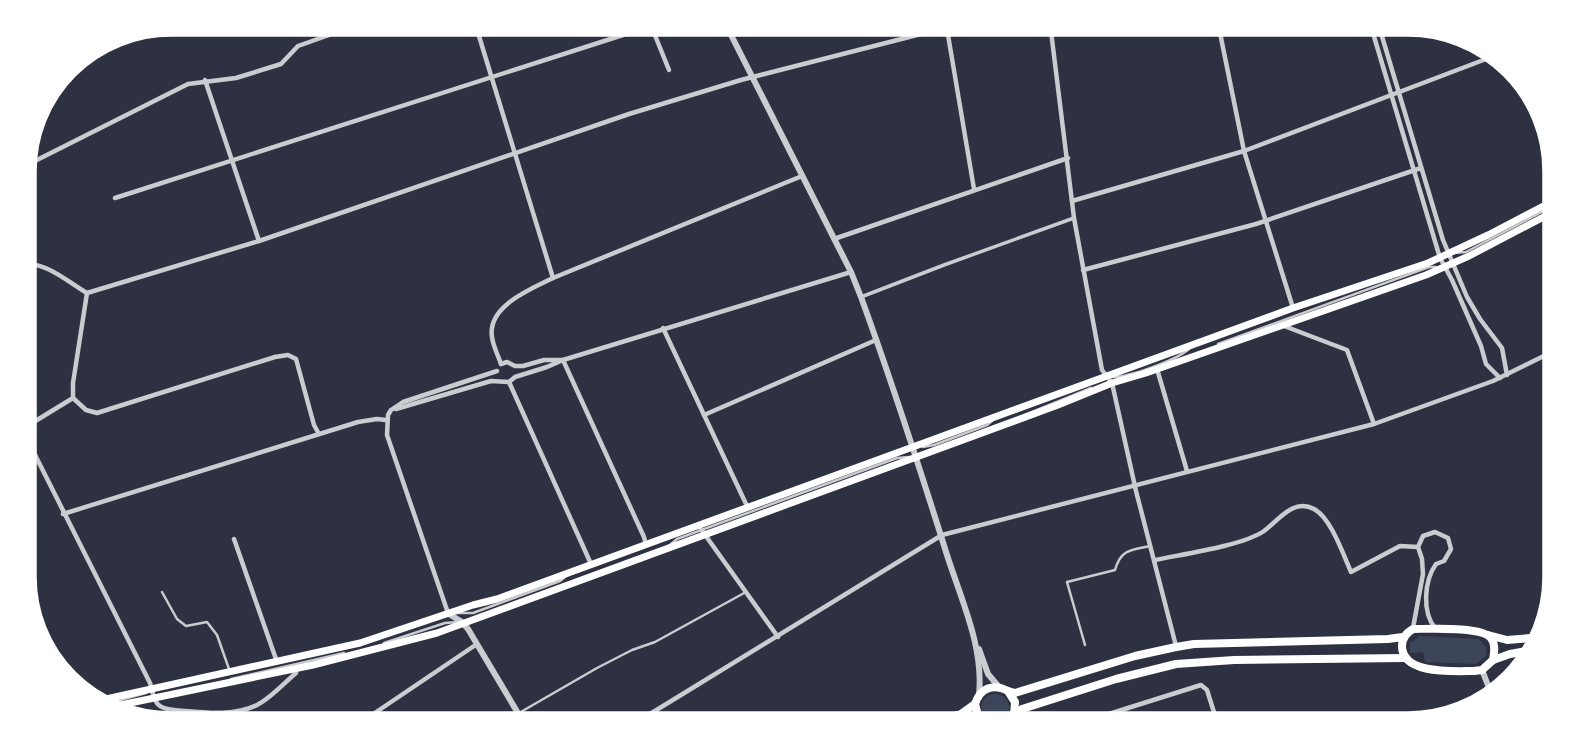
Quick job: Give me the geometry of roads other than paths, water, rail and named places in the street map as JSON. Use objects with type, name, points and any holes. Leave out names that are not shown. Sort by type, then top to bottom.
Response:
[{"type":"main road","points":[[124,705],[296,669],[402,643],[463,622],[668,547],[747,506],[1293,308],[1440,258],[1544,211]]},
{"type":"main road","points":[[110,698],[364,642],[917,457],[1112,383],[1283,326],[1450,265],[1544,212]]},
{"type":"main road","points":[[1522,652],[1493,660],[1482,670],[1459,671],[1414,666],[1401,647],[1404,637],[1413,629],[1463,630],[1507,640],[1529,638]]},
{"type":"main road","points":[[1488,635],[1495,647],[1493,660]]},
{"type":"main road","points":[[961,713],[975,704],[979,695],[988,688],[1016,693],[1141,654],[1176,647],[1195,644],[1404,637]]},
{"type":"main road","points":[[1018,713],[1022,709],[1116,679],[1176,664],[1246,659],[1406,658]]},
{"type":"main road","points":[[1003,689],[1015,702],[1012,713]]},
{"type":"main road","points":[[975,704],[977,713]]},
{"type":"street","points":[[35,161],[157,98],[205,80],[236,78],[281,64],[298,46],[329,35]]},
{"type":"street","points":[[479,35],[553,278]]},
{"type":"street","points":[[115,198],[492,78],[618,35]]},
{"type":"street","points":[[655,35],[669,70]]},
{"type":"street","points":[[731,35],[851,272],[917,457],[973,636],[988,674],[1003,689]]},
{"type":"street","points":[[35,264],[87,293],[258,240],[629,114],[909,35]]},
{"type":"street","points":[[948,35],[974,189]]},
{"type":"street","points":[[1052,35],[1083,270],[1105,376],[1112,383],[1176,647]]},
{"type":"street","points":[[1220,35],[1244,150],[1293,308]]},
{"type":"street","points":[[1373,35],[1440,258],[1450,265],[1473,308],[1502,348],[1507,375]]},
{"type":"street","points":[[1381,35],[1449,254],[1450,265],[1486,364],[1500,378]]},
{"type":"street","points":[[1072,201],[1244,150],[1485,59]]},
{"type":"street","points":[[205,80],[258,240]]},
{"type":"street","points":[[833,239],[1068,158]]},
{"type":"street","points":[[1083,270],[1265,221],[1421,168]]},
{"type":"street","points":[[519,713],[463,622],[449,614],[387,436],[386,420],[391,410],[403,402],[497,371],[501,364],[491,336],[495,319],[510,302],[553,278],[802,176]]},
{"type":"street","points":[[861,297],[1074,218]]},
{"type":"street","points":[[509,382],[515,377],[563,360],[851,272]]},
{"type":"street","points":[[87,293],[73,383],[73,398],[86,411],[97,413],[288,355],[296,359],[314,425],[319,434]]},
{"type":"street","points":[[1283,326],[1347,350],[1374,424]]},
{"type":"street","points":[[663,328],[747,506]]},
{"type":"street","points":[[704,415],[877,340]]},
{"type":"street","points":[[652,713],[942,535],[1374,424],[1500,378],[1544,356]]},
{"type":"street","points":[[501,364],[510,363],[515,366],[544,360],[563,360]]},
{"type":"street","points":[[563,360],[646,546]]},
{"type":"street","points":[[515,366],[515,377]]},
{"type":"street","points":[[1157,369],[1187,471]]},
{"type":"street","points":[[497,371],[502,380]]},
{"type":"street","points":[[391,410],[502,380],[509,382],[592,565]]},
{"type":"street","points":[[35,424],[73,398]]},
{"type":"street","points":[[63,514],[319,434],[371,419],[386,420]]},
{"type":"street","points":[[35,454],[152,689],[153,699],[166,709],[174,710],[221,713],[243,710],[259,704],[296,673],[296,669]]},
{"type":"street","points":[[1155,560],[1244,540],[1263,532],[1284,512],[1301,506],[1311,507],[1324,515],[1352,572],[1400,546],[1418,547]]},
{"type":"street","points":[[701,530],[778,637]]},
{"type":"street","points":[[1413,629],[1423,574],[1418,547],[1420,541],[1429,533],[1441,533],[1448,538],[1451,549],[1444,561],[1436,564],[1422,559]]},
{"type":"street","points":[[234,540],[277,663]]},
{"type":"street","points":[[1435,629],[1427,611],[1427,584],[1436,564]]},
{"type":"street","points":[[973,636],[980,676],[979,695]]},
{"type":"street","points":[[375,713],[477,644]]},
{"type":"street","points":[[1482,670],[1488,686]]},
{"type":"street","points":[[1112,713],[1201,685],[1206,690],[1214,713]]},
{"type":"lane","points":[[1207,351],[1215,345],[1273,322],[1429,267],[1450,265]]},
{"type":"lane","points":[[1085,645],[1067,582],[1115,570],[1119,557],[1124,553],[1151,546]]},
{"type":"lane","points":[[162,592],[177,619],[186,626],[207,622],[217,635],[230,672]]},
{"type":"lane","points":[[519,713],[597,667],[655,642],[746,592]]},
{"type":"lane","points":[[222,684],[234,677],[376,646],[445,623],[463,622]]},
{"type":"lane","points":[[116,702],[143,695],[152,689]]}]
